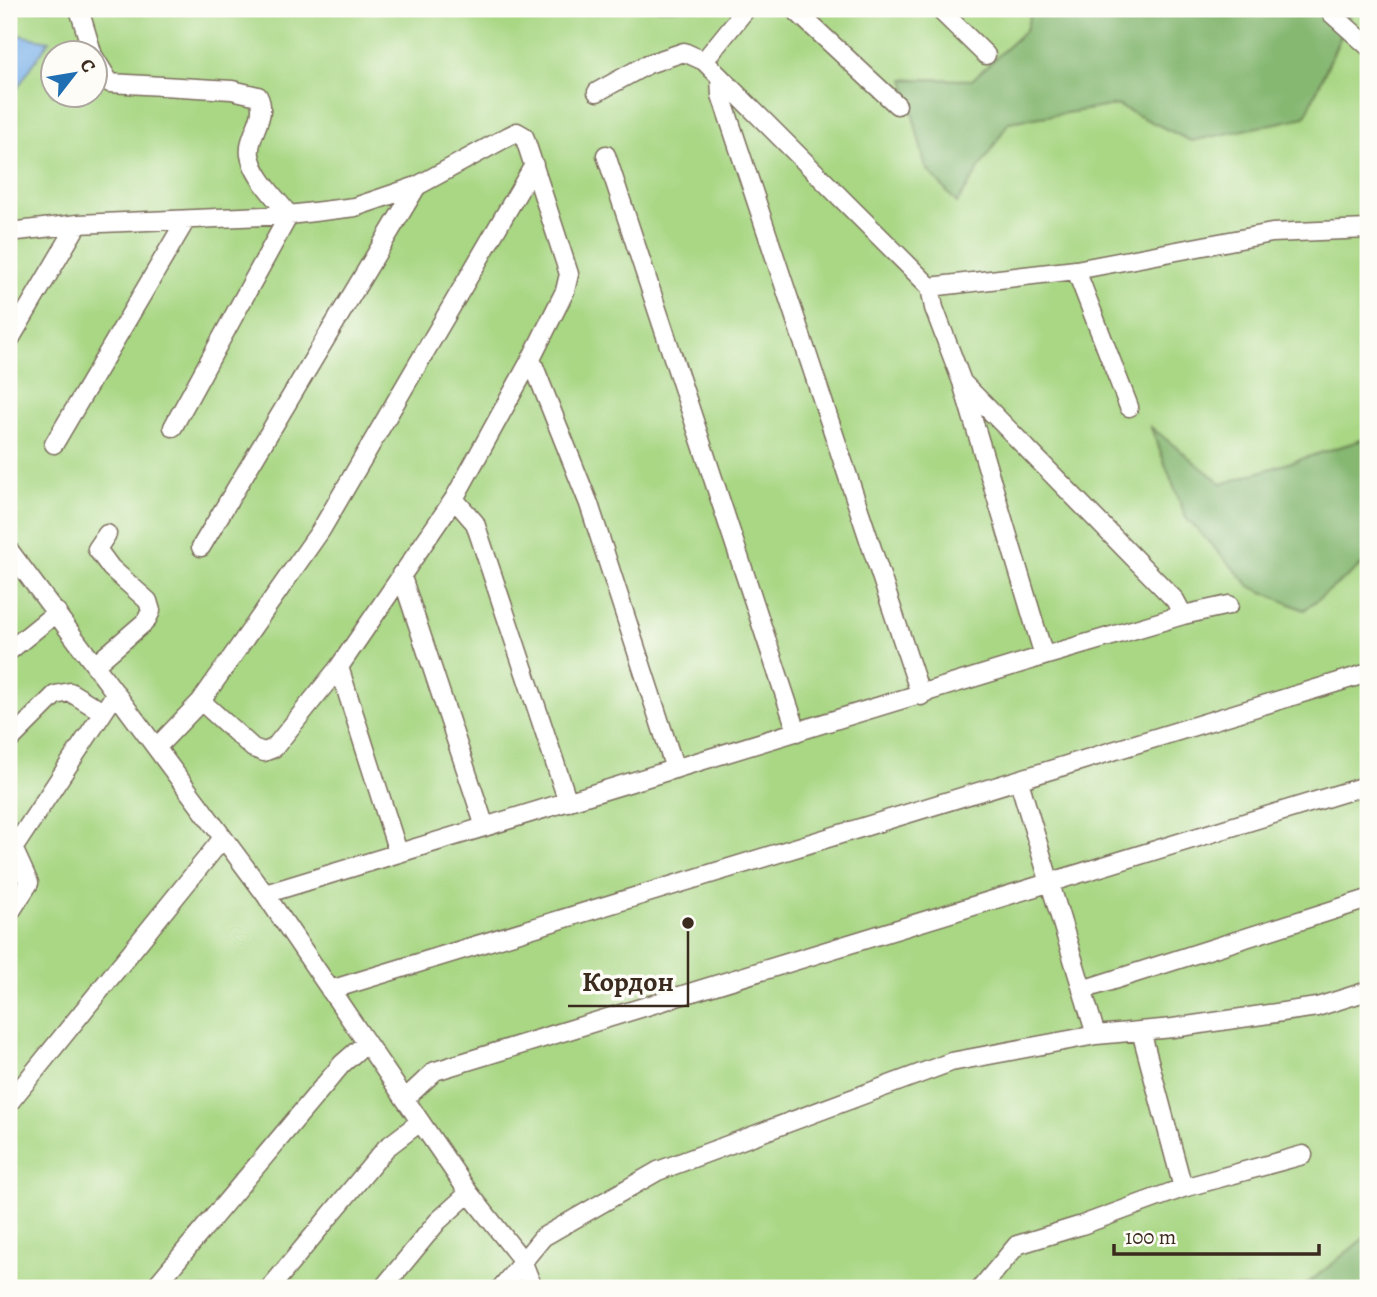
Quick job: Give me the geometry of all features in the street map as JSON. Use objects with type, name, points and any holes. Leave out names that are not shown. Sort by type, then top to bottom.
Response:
[{"type":"street","points":[[79,9],[88,38]]},
{"type":"street","points":[[704,61],[746,9]]},
{"type":"street","points":[[794,9],[897,104]]},
{"type":"street","points":[[939,9],[986,55]]},
{"type":"street","points":[[1331,9],[1331,13],[1368,46]]},
{"type":"street","points":[[597,92],[648,64],[684,52],[704,61],[930,287],[934,308],[962,382],[1044,656]]},
{"type":"street","points":[[720,77],[721,95],[921,696]]},
{"type":"street","points":[[108,80],[110,83],[232,90],[258,96],[262,113],[249,151],[253,167],[289,215]]},
{"type":"street","points":[[9,232],[78,224],[289,215],[355,207],[417,186],[517,132],[524,136],[569,274],[565,290],[531,359],[454,499],[339,667],[274,748],[264,752],[253,748],[201,701]]},
{"type":"street","points":[[606,155],[797,732]]},
{"type":"street","points":[[157,747],[201,701],[321,530],[534,165]]},
{"type":"street","points":[[201,547],[417,186]]},
{"type":"street","points":[[173,426],[289,215]]},
{"type":"street","points":[[54,444],[186,220]]},
{"type":"street","points":[[9,341],[78,224]]},
{"type":"street","points":[[930,287],[1076,271],[1272,233],[1368,229]]},
{"type":"street","points":[[1076,271],[1129,407]]},
{"type":"street","points":[[531,359],[589,504],[675,769]]},
{"type":"street","points":[[962,382],[1175,600],[1183,615]]},
{"type":"street","points":[[454,499],[475,523],[568,802]]},
{"type":"street","points":[[95,665],[146,621],[151,611],[148,601],[111,568],[97,549],[107,534]]},
{"type":"street","points":[[9,550],[265,894],[469,1193],[522,1260],[533,1288]]},
{"type":"street","points":[[401,574],[485,827]]},
{"type":"street","points":[[265,894],[921,696],[1044,656],[1183,615],[1229,605]]},
{"type":"street","points":[[9,651],[57,612]]},
{"type":"street","points":[[339,667],[398,852]]},
{"type":"street","points":[[330,990],[1368,673]]},
{"type":"street","points":[[9,741],[55,695],[70,692],[101,711]]},
{"type":"street","points":[[9,914],[29,883],[11,853],[101,711],[116,693]]},
{"type":"street","points":[[1020,781],[1048,884],[1096,1035]]},
{"type":"street","points":[[405,1098],[435,1071],[1368,785]]},
{"type":"street","points":[[9,1103],[223,838]]},
{"type":"street","points":[[1082,990],[1368,899]]},
{"type":"street","points":[[501,1288],[543,1237],[658,1171],[951,1062],[1096,1035],[1317,1007],[1368,991]]},
{"type":"street","points":[[1141,1031],[1183,1188]]},
{"type":"street","points":[[154,1288],[342,1064],[366,1042]]},
{"type":"street","points":[[270,1288],[386,1147],[420,1122]]},
{"type":"street","points":[[981,1288],[1017,1245],[1082,1225],[1183,1188],[1303,1155]]},
{"type":"street","points":[[383,1288],[438,1221],[469,1193]]},
{"type":"green space","points":[[9,9],[1032,9],[1026,30],[972,80],[905,79],[1008,122],[1117,105],[1191,141],[1305,117],[1352,12],[1368,9],[1368,438],[1222,484],[1151,428],[1186,518],[1304,610],[1368,560],[1368,1235],[1302,1288],[9,1288]]},
{"type":"green space","points":[[1032,9],[1356,9],[1351,12],[1305,117],[1191,141],[1117,105],[1009,122],[957,203],[926,168],[904,79],[972,80],[1026,30]]},
{"type":"green space","points":[[1151,427],[1222,484],[1368,438],[1368,560],[1304,610],[1251,587],[1186,518]]},
{"type":"green space","points":[[1368,1235],[1368,1288],[1302,1288]]},
{"type":"water","points":[[18,35],[38,39],[38,57],[9,100],[9,38]]},
{"type":"place","name":"Кордон","points":[[688,923]]}]
